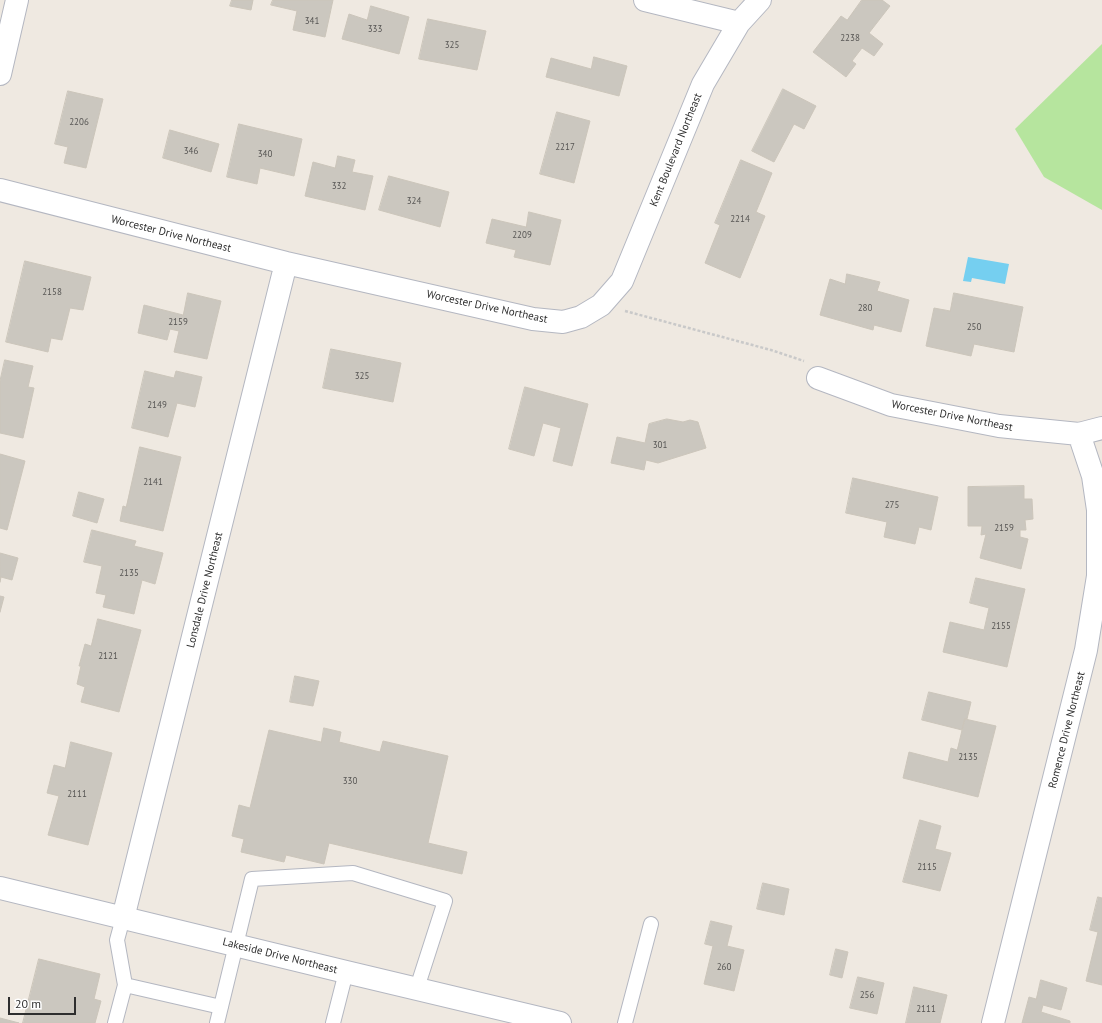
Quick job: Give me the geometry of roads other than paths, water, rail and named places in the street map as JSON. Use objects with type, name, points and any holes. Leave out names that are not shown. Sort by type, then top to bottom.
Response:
[{"type":"street","points":[[0,74],[18,0]]},
{"type":"street","points":[[645,0],[739,23]]},
{"type":"street","name":"Kent Boulevard Northeast","points":[[601,305],[622,281],[703,84],[739,23],[760,0]]},
{"type":"street","name":"Worcester Drive Northeast","points":[[0,190],[286,263],[533,319],[563,322],[581,317],[601,305]]},
{"type":"street","name":"Lonsdale Drive Northeast","points":[[123,918],[286,263]]},
{"type":"street","name":"Worcester Drive Northeast","points":[[818,378],[891,405],[999,426],[1079,434],[1102,428]]},
{"type":"street","name":"Romence Drive Northeast","points":[[993,1023],[1086,650],[1098,576],[1098,510],[1093,476],[1079,434]]},
{"type":"street","name":"Lakeside Drive Northeast","points":[[0,888],[560,1023]]},
{"type":"lane","points":[[217,1023],[252,879],[353,873],[444,901],[417,988]]},
{"type":"lane","points":[[115,1023],[125,985],[117,940],[123,918]]},
{"type":"lane","points":[[625,1023],[651,924]]},
{"type":"lane","points":[[333,1023],[346,972]]},
{"type":"lane","points":[[125,985],[221,1007]]},
{"type":"water","points":[[968,257],[1009,264],[1005,284],[972,278],[971,282],[963,281]]}]
